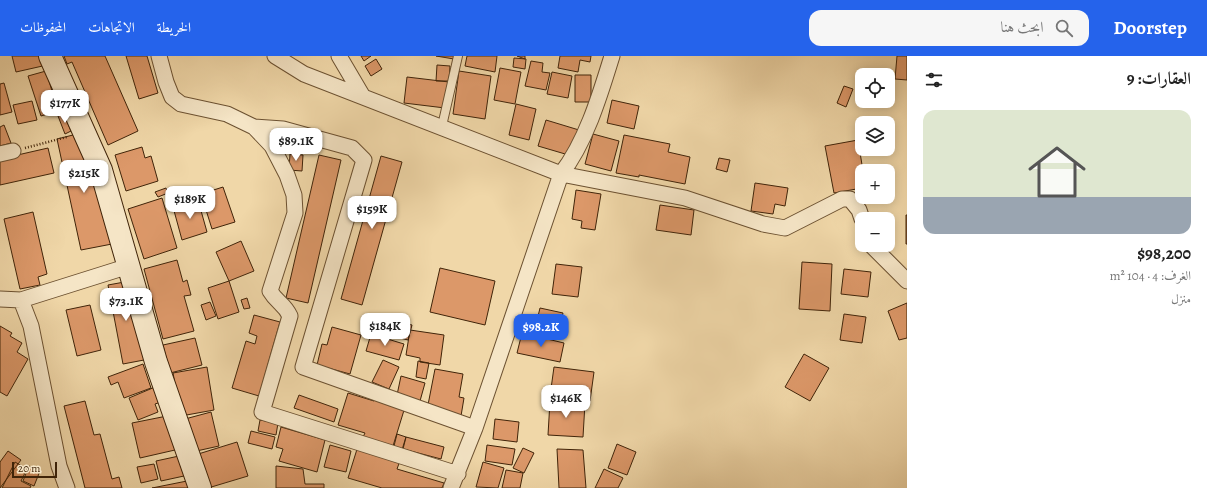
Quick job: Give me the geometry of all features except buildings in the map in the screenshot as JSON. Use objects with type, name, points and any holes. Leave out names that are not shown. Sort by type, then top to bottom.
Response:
[{"type":"street","points":[[50,56],[102,170],[156,362],[200,488]]},
{"type":"street","points":[[160,56],[166,82],[172,97],[181,104],[227,114],[254,127],[283,130],[352,148],[364,160],[303,367],[475,428]]},
{"type":"street","points":[[275,56],[304,74],[442,126],[562,174],[685,198],[763,224],[785,228],[842,198],[850,199],[860,212]]},
{"type":"street","points":[[338,56],[362,96]]},
{"type":"street","points":[[451,488],[458,474],[475,428],[562,174],[573,159],[602,90],[612,56]]},
{"type":"street","points":[[254,127],[272,146],[287,175],[294,195],[295,213],[270,291],[274,299],[286,307],[290,316],[262,412],[458,474]]},
{"type":"street","points":[[878,252],[907,281]]},
{"type":"street","points":[[0,299],[21,300],[129,266]]},
{"type":"street","points":[[21,300],[31,326],[59,466],[67,488]]},
{"type":"lane","points":[[442,126],[458,56]]},
{"type":"path","points":[[7,153],[85,133]]}]
